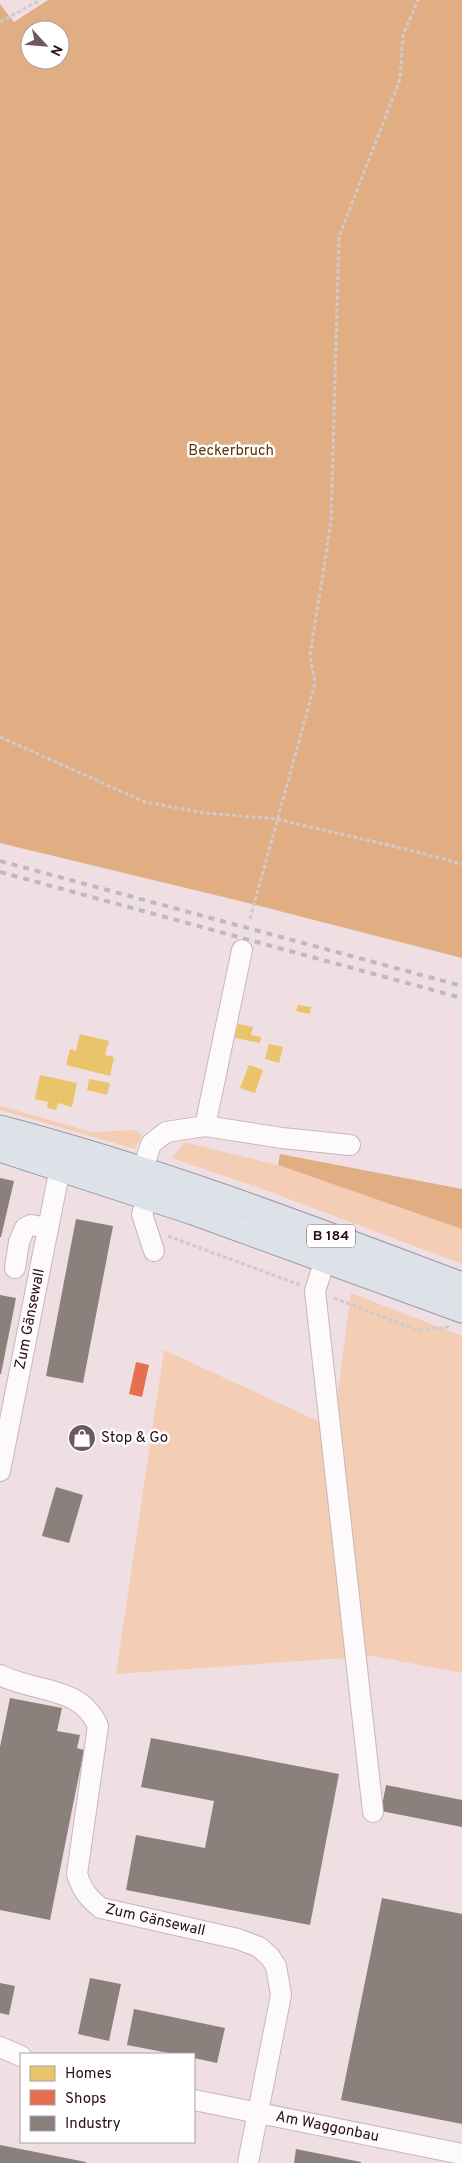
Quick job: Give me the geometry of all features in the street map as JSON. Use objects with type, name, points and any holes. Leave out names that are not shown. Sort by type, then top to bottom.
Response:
[{"type":"main road","name":"B 184","points":[[0,1128],[143,1169],[462,1285]]},
{"type":"main road","name":"B 184","points":[[0,1149],[60,1168],[145,1206],[325,1260],[458,1319]]},
{"type":"street","points":[[205,1126],[242,950]]},
{"type":"street","points":[[143,1169],[151,1144],[166,1132],[205,1126],[282,1138],[350,1145]]},
{"type":"street","name":"Zum Gänsewall","points":[[0,1470],[24,1388],[48,1228],[60,1168]]},
{"type":"street","points":[[145,1206],[154,1251]]},
{"type":"street","points":[[15,1268],[19,1242],[25,1228],[31,1225],[48,1228]]},
{"type":"street","points":[[325,1260],[314,1291],[373,1812]]},
{"type":"street","name":"Zum Gänsewall","points":[[0,1675],[83,1704],[92,1713],[98,1726],[77,1874],[82,1889],[90,1900],[101,1908],[238,1939],[259,1947],[276,1966],[281,1995],[248,2163]]},
{"type":"street","points":[[0,2047],[20,2056]]},
{"type":"street","name":"Am Waggonbau","points":[[195,2100],[462,2154]]},
{"type":"path","points":[[0,22],[40,0]]},
{"type":"path","points":[[250,919],[315,683],[310,655],[331,522],[339,237],[400,79],[403,36],[418,0]]},
{"type":"path","points":[[0,737],[145,802],[204,813],[276,819],[462,864]]},
{"type":"path","points":[[145,1206],[177,1242],[418,1330],[458,1319]]},
{"type":"shaded area","points":[[0,1106],[92,1132],[135,1130],[142,1135],[135,1149],[0,1110]]},
{"type":"shaded area","points":[[184,1142],[277,1165],[462,1228],[462,1264],[257,1187],[172,1158]]},
{"type":"shaded area","points":[[351,1293],[462,1336],[462,1673],[373,1656],[116,1674],[164,1350],[333,1428]]},
{"type":"green space","name":"Beckerbruch","points":[[48,0],[462,0],[462,958],[244,902],[0,843],[0,4],[14,22]]},
{"type":"green space","points":[[280,1154],[462,1189],[462,1229],[278,1165]]},
{"type":"building: Homes","points":[[298,1005],[311,1007],[310,1014],[296,1011]]},
{"type":"building: Homes","points":[[238,1024],[253,1027],[251,1035],[261,1037],[260,1043],[235,1038]]},
{"type":"building: Homes","points":[[80,1034],[109,1041],[105,1055],[114,1057],[110,1076],[66,1065],[70,1049],[76,1051]]},
{"type":"building: Homes","points":[[269,1044],[283,1047],[279,1063],[265,1059]]},
{"type":"building: Homes","points":[[249,1065],[263,1070],[255,1093],[240,1088]]},
{"type":"building: Homes","points":[[40,1075],[77,1083],[72,1107],[58,1103],[56,1110],[47,1108],[48,1102],[35,1099]]},
{"type":"building: Homes","points":[[89,1079],[110,1083],[107,1095],[87,1090]]},
{"type":"building: Shops","points":[[136,1362],[149,1365],[142,1397],[129,1394]]},
{"type":"building: Industry","points":[[0,1178],[14,1181],[1,1237],[0,1237]]},
{"type":"building: Industry","points":[[76,1219],[113,1226],[83,1383],[46,1376]]},
{"type":"building: Industry","points":[[0,1295],[16,1298],[1,1374],[0,1374]]},
{"type":"building: Industry","points":[[56,1487],[83,1495],[69,1543],[42,1536]]},
{"type":"building: Industry","points":[[10,1698],[62,1708],[57,1731],[80,1735],[77,1748],[84,1750],[50,1920],[0,1910],[0,1747]]},
{"type":"building: Industry","points":[[151,1738],[339,1774],[310,1925],[126,1890],[136,1835],[205,1848],[214,1801],[141,1787]]},
{"type":"building: Industry","points":[[386,1785],[462,1800],[462,1827],[381,1811]]},
{"type":"building: Industry","points":[[382,1898],[462,1914],[462,2124],[341,2100]]},
{"type":"building: Industry","points":[[90,1978],[121,1984],[109,2041],[78,2034]]},
{"type":"building: Industry","points":[[0,1983],[15,1986],[9,2015],[0,2013]]},
{"type":"building: Industry","points":[[134,2009],[225,2028],[217,2063],[195,2058],[195,2053],[169,2053],[127,2045]]},
{"type":"building: Industry","points":[[0,2145],[86,2162],[86,2163],[0,2163]]},
{"type":"building: Industry","points":[[296,2149],[361,2162],[361,2163],[294,2163]]},
{"type":"railway","points":[[0,861],[462,986]]},
{"type":"railway","points":[[0,872],[462,998]]},
{"type":"place","name":"Stop & Go","points":[[82,1438]]}]
